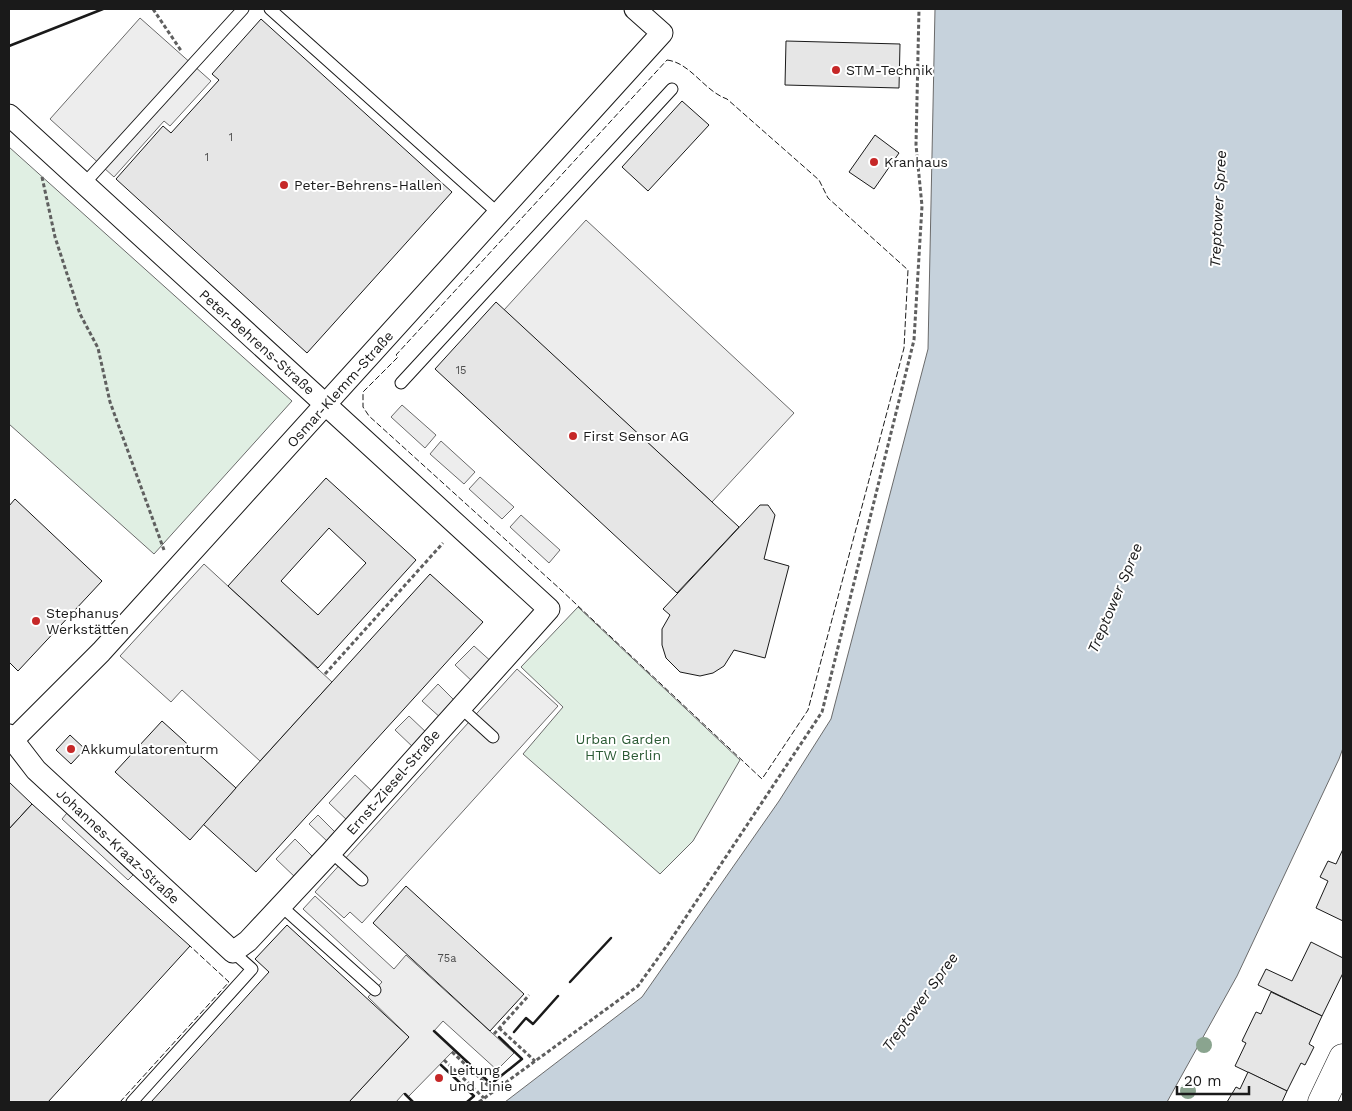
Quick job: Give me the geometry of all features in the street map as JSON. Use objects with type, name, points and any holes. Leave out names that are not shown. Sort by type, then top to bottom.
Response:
[{"type":"main road","points":[[1322,1102],[1343,1058]]},
{"type":"street","name":"Osmar-Klemm-Straße","points":[[10,740],[102,652],[662,33],[634,9]]},
{"type":"street","name":"Peter-Behrens-Straße","points":[[9,115],[83,185],[550,609]]},
{"type":"street","name":"Ernst-Ziesel-Straße","points":[[233,952],[248,941],[331,852],[550,609]]},
{"type":"street","name":"Johannes-Kraaz-Straße","points":[[10,740],[36,770],[233,952]]},
{"type":"lane","points":[[83,185],[243,9]]},
{"type":"lane","points":[[270,9],[499,214]]},
{"type":"lane","points":[[401,383],[672,89]]},
{"type":"lane","points":[[460,707],[493,737]]},
{"type":"lane","points":[[331,852],[362,880]]},
{"type":"lane","points":[[281,906],[375,990]]},
{"type":"lane","points":[[132,1102],[252,969],[233,952]]},
{"type":"path","points":[[153,9],[192,66]]},
{"type":"path","points":[[479,1102],[638,986],[822,712],[914,340],[922,206],[916,145],[920,9]]},
{"type":"path","points":[[53,156],[40,168],[55,237],[80,314],[98,348],[110,402],[164,552],[178,568]]},
{"type":"path","points":[[324,674],[459,525]]},
{"type":"path","points":[[494,1034],[529,995]]},
{"type":"path","points":[[499,1028],[535,1061]]},
{"type":"path","points":[[452,1052],[493,1090]]},
{"type":"path","points":[[444,1060],[484,1098]]},
{"type":"green space","points":[[9,147],[292,401],[154,554],[9,424]]},
{"type":"green space","name":"Urban Garden HTW Berlin","points":[[578,607],[740,760],[693,841],[660,874],[523,754],[563,707],[521,667]]},
{"type":"shaded area","points":[[140,18],[211,81],[170,126],[164,121],[114,177],[50,119]]},
{"type":"shaded area","points":[[586,220],[794,413],[712,502],[504,310]]},
{"type":"shaded area","points":[[402,405],[436,435],[425,448],[391,417]]},
{"type":"shaded area","points":[[441,441],[475,472],[464,484],[430,454]]},
{"type":"shaded area","points":[[480,477],[514,507],[502,519],[469,489]]},
{"type":"shaded area","points":[[521,515],[560,550],[549,563],[510,527]]},
{"type":"shaded area","points":[[204,564],[332,682],[260,761],[182,690],[171,702],[120,656]]},
{"type":"shaded area","points":[[474,646],[494,664],[475,684],[455,665]]},
{"type":"shaded area","points":[[517,669],[558,706],[362,923],[350,912],[344,918],[315,892]]},
{"type":"shaded area","points":[[438,684],[457,703],[442,719],[422,701]]},
{"type":"shaded area","points":[[409,716],[428,734],[415,749],[395,730]]},
{"type":"shaded area","points":[[355,775],[374,793],[348,821],[329,803]]},
{"type":"shaded area","points":[[67,813],[133,875],[128,880],[62,819]]},
{"type":"shaded area","points":[[318,815],[336,833],[328,842],[309,824]]},
{"type":"shaded area","points":[[295,839],[314,858],[296,878],[276,859]]},
{"type":"shaded area","points":[[315,896],[394,969],[406,955],[514,1053],[497,1070],[443,1021],[434,1031],[454,1050],[408,1097],[404,1093],[396,1102],[349,1102],[409,1037],[368,997],[382,982],[303,909]]},
{"type":"water","name":"Treptower Spree","points":[[935,9],[1343,9],[1343,748],[1339,759],[1237,976],[1167,1102],[505,1102],[642,997],[779,801],[831,719],[928,349]]},
{"type":"building","name":"Peter-Behrens-Hallen","points":[[261,19],[452,192],[307,353],[116,179],[163,126],[171,133],[219,80],[212,74]]},
{"type":"building","points":[[786,41],[900,44],[899,88],[785,85]]},
{"type":"building","points":[[682,101],[709,125],[648,191],[622,167]]},
{"type":"building","name":"Kranhaus","points":[[875,135],[899,153],[874,189],[849,172]]},
{"type":"building","name":"First Sensor AG","points":[[496,302],[739,527],[677,593],[435,369]]},
{"type":"building","points":[[326,478],[416,560],[318,668],[228,586]],"holes":[[[329,528],[366,563],[318,615],[281,581]]]},
{"type":"building","name":"Stephanus Werkstätten","points":[[15,499],[102,581],[18,671],[9,662],[9,506]]},
{"type":"building","points":[[760,505],[768,505],[775,515],[764,559],[789,566],[765,658],[734,650],[724,666],[713,673],[700,676],[680,672],[666,658],[662,645],[662,629],[670,615],[663,609]]},
{"type":"building","points":[[430,574],[483,622],[256,872],[203,824]]},
{"type":"building","points":[[162,721],[236,788],[190,840],[115,772]]},
{"type":"building","name":"Akkumulatorenturm","points":[[70,735],[85,749],[71,764],[56,750]]},
{"type":"building","points":[[9,782],[32,804],[9,829]]},
{"type":"building","points":[[32,804],[190,946],[48,1102],[9,1102],[9,829]]},
{"type":"building","points":[[1343,849],[1343,921],[1316,908],[1328,881],[1320,877],[1328,861],[1336,864]]},
{"type":"building","points":[[406,886],[524,994],[490,1031],[373,923]]},
{"type":"building","points":[[287,925],[409,1037],[349,1102],[151,1102],[269,972],[255,959]]},
{"type":"building","points":[[1311,942],[1343,958],[1343,973],[1322,1016],[1258,985],[1266,969],[1292,981]]},
{"type":"building","points":[[1271,992],[1322,1016],[1309,1044],[1314,1047],[1305,1065],[1301,1063],[1287,1091],[1235,1066],[1246,1043],[1242,1041],[1256,1012],[1261,1014]]},
{"type":"building","points":[[1248,1072],[1287,1091],[1282,1102],[1227,1102],[1236,1087],[1240,1089]]},
{"type":"fence","points":[[667,60],[683,66],[711,90],[727,99],[819,180],[828,198],[908,270],[904,348],[808,710],[762,779],[560,589],[369,416],[363,407],[363,392],[398,357],[396,355],[667,60]]},
{"type":"fence","points":[[120,1102],[229,982],[190,946]]},
{"type":"wall","points":[[9,46],[103,9]]},
{"type":"wall","points":[[570,982],[611,938]]},
{"type":"wall","points":[[514,1032],[526,1018],[533,1024],[558,996]]},
{"type":"wall","points":[[434,1031],[491,1084],[522,1059],[499,1037]]},
{"type":"wall","points":[[441,1065],[474,1096],[467,1102]]},
{"type":"wall","points":[[405,1094],[413,1102]]},
{"type":"place","name":"STM-Technik","points":[[836,70]]},
{"type":"place","name":"Kranhaus","points":[[874,162]]},
{"type":"place","name":"Peter-Behrens-Hallen","points":[[284,185]]},
{"type":"place","name":"First Sensor AG","points":[[573,436]]},
{"type":"place","name":"Stephanus Werkstätten","points":[[36,621]]},
{"type":"place","name":"Akkumulatorenturm","points":[[71,749]]},
{"type":"place","name":"Leitung und Linie","points":[[439,1078]]}]
